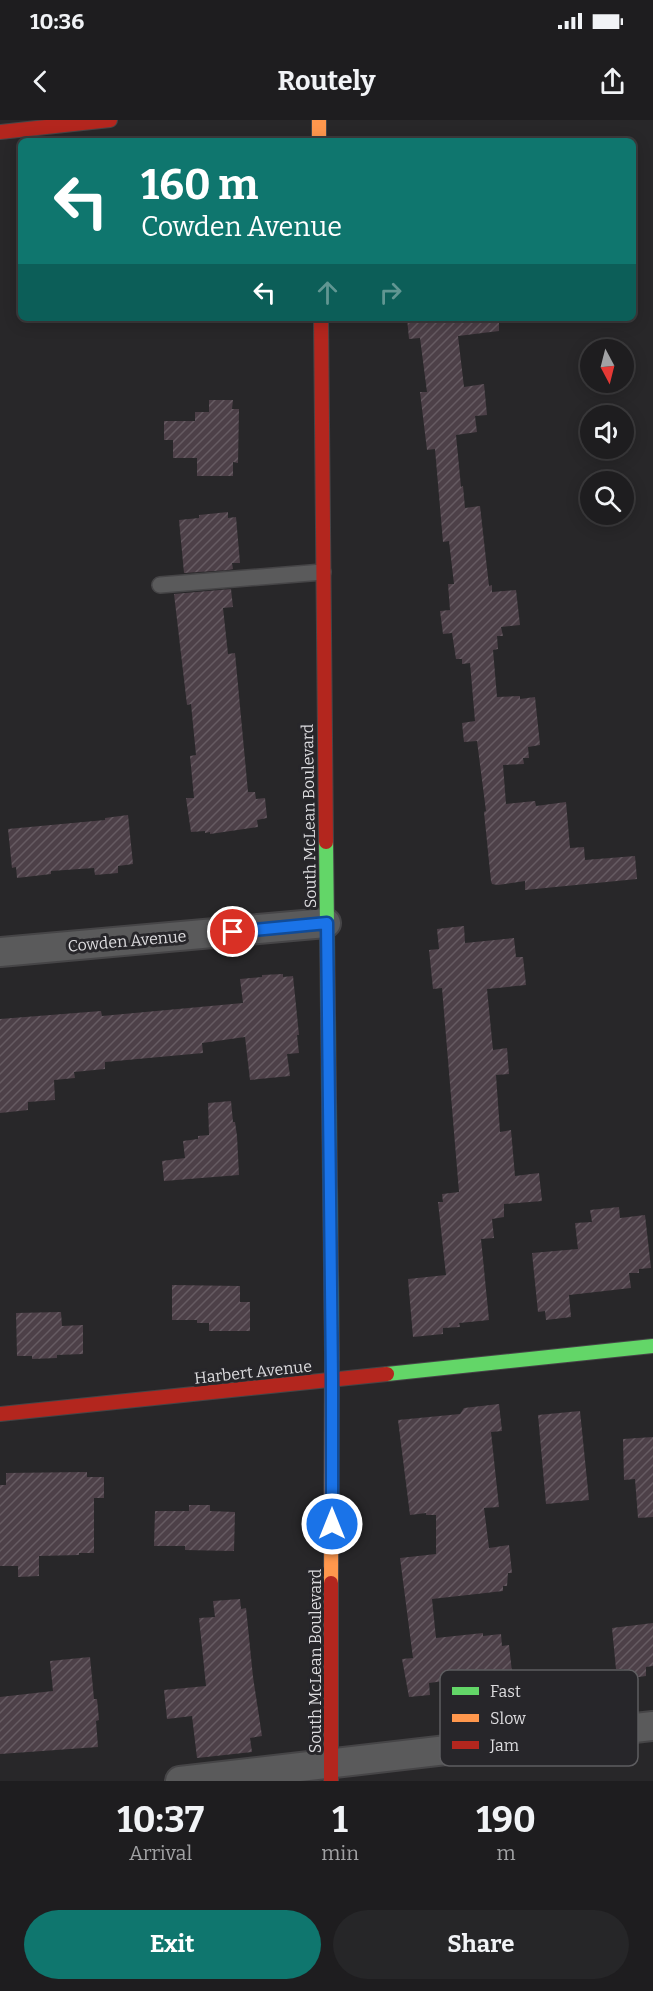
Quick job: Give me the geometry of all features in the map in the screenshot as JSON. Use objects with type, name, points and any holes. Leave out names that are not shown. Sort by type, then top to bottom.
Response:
[{"type":"main road","points":[[0,132],[110,120]]},
{"type":"main road","points":[[319,120],[319,138]]},
{"type":"main road","name":"South McLean Boulevard","points":[[321,321],[332,1380],[331,1772]]},
{"type":"main road","name":"Harbert Avenue","points":[[0,1413],[653,1346]]},
{"type":"street","name":"Cowden Avenue","points":[[0,952],[327,923]]},
{"type":"street","points":[[638,1728],[653,1726]]},
{"type":"street","points":[[180,1781],[331,1772],[440,1756]]},
{"type":"lane","points":[[160,585],[323,572]]},
{"type":"building","points":[[407,321],[499,321],[499,331],[458,336],[464,387],[484,384],[487,415],[475,416],[477,432],[456,435],[465,508],[480,506],[489,586],[492,585],[492,592],[516,590],[520,625],[501,627],[503,636],[497,636],[498,649],[493,650],[497,697],[520,696],[520,699],[535,697],[540,745],[528,747],[529,758],[523,758],[524,764],[503,765],[506,804],[535,801],[536,806],[566,802],[570,848],[584,847],[585,860],[635,856],[637,879],[525,890],[525,881],[492,884],[477,741],[464,742],[462,723],[475,721],[470,663],[462,664],[462,659],[456,659],[452,633],[443,634],[440,611],[450,610],[448,584],[454,584],[449,541],[443,542],[435,449],[427,450],[420,392],[427,392],[420,338],[409,339]]},
{"type":"building","points":[[209,400],[233,400],[232,409],[239,409],[238,463],[233,462],[233,476],[197,476],[197,458],[173,458],[173,440],[164,440],[164,421],[195,421],[195,412],[209,412]]},
{"type":"building","points":[[228,512],[228,518],[236,517],[240,563],[232,563],[233,569],[229,570],[184,573],[179,520]]},
{"type":"building","points":[[231,589],[233,607],[223,608],[228,654],[235,653],[248,792],[255,792],[256,799],[265,798],[267,818],[257,820],[258,827],[210,834],[205,831],[191,832],[186,798],[194,798],[190,756],[196,755],[191,704],[187,705],[174,594]]},
{"type":"building","points":[[128,815],[133,864],[118,866],[118,873],[95,875],[94,868],[51,871],[51,874],[17,878],[16,867],[12,868],[8,829],[105,820],[105,818]]},
{"type":"building","points":[[464,926],[465,943],[514,938],[516,957],[523,957],[526,985],[487,989],[493,1050],[507,1048],[509,1074],[496,1075],[500,1132],[511,1130],[515,1176],[539,1173],[542,1201],[504,1204],[504,1217],[492,1219],[494,1238],[481,1239],[489,1320],[459,1323],[460,1327],[443,1328],[443,1334],[413,1337],[408,1279],[446,1275],[438,1202],[443,1202],[442,1194],[459,1192],[442,988],[433,989],[429,950],[439,949],[437,929]]},
{"type":"building","points":[[283,974],[283,977],[293,976],[299,1035],[297,1035],[299,1053],[287,1054],[290,1076],[250,1080],[245,1037],[202,1043],[203,1053],[105,1062],[105,1069],[74,1072],[75,1078],[54,1080],[55,1100],[28,1102],[28,1110],[0,1113],[0,1019],[101,1011],[102,1016],[243,1003],[240,979]]},
{"type":"building","points":[[231,1101],[237,1136],[239,1175],[164,1181],[162,1161],[185,1158],[183,1141],[209,1135],[208,1103]]},
{"type":"building","points":[[619,1207],[620,1218],[645,1215],[651,1268],[639,1269],[639,1273],[629,1273],[631,1288],[569,1295],[571,1317],[546,1320],[545,1311],[538,1312],[532,1253],[578,1249],[575,1223],[592,1222],[590,1210]]},
{"type":"building","points":[[172,1285],[240,1286],[240,1302],[250,1302],[250,1331],[209,1331],[209,1323],[197,1323],[197,1320],[172,1320]]},
{"type":"building","points":[[61,1312],[62,1326],[83,1325],[83,1354],[32,1359],[32,1356],[17,1356],[16,1313]]},
{"type":"building","points":[[499,1404],[502,1431],[491,1432],[499,1507],[484,1508],[489,1548],[509,1545],[512,1573],[508,1573],[507,1586],[503,1586],[503,1591],[432,1599],[436,1638],[483,1633],[483,1636],[501,1634],[502,1646],[509,1645],[512,1670],[440,1670],[440,1682],[429,1683],[430,1695],[409,1697],[402,1659],[413,1658],[400,1558],[436,1554],[436,1515],[426,1515],[426,1513],[410,1515],[398,1420],[460,1414],[464,1408]]},
{"type":"building","points":[[580,1411],[589,1500],[546,1504],[538,1415]]},
{"type":"building","points":[[653,1437],[653,1517],[638,1518],[635,1479],[624,1480],[623,1439]]},
{"type":"building","points":[[87,1472],[87,1477],[104,1477],[104,1498],[94,1498],[94,1553],[39,1556],[39,1576],[18,1577],[18,1566],[0,1566],[0,1485],[6,1485],[6,1473]]},
{"type":"building","points":[[189,1505],[210,1505],[210,1511],[235,1512],[234,1551],[185,1550],[185,1546],[154,1546],[155,1511],[189,1511]]},
{"type":"building","points":[[240,1599],[241,1609],[246,1608],[262,1736],[250,1738],[252,1752],[197,1758],[192,1716],[167,1719],[164,1690],[206,1686],[199,1618],[215,1617],[213,1601]]},
{"type":"building","points":[[653,1623],[653,1666],[646,1667],[646,1676],[638,1677],[638,1670],[616,1669],[612,1628]]},
{"type":"building","points":[[90,1657],[94,1699],[97,1699],[99,1720],[96,1721],[98,1747],[0,1754],[0,1697],[53,1691],[50,1661]]},
{"type":"traffic: fast","points":[[326,842],[332,1354]]},
{"type":"traffic: fast","points":[[387,1374],[653,1346]]},
{"type":"traffic: slow","points":[[319,120],[319,138]]},
{"type":"traffic: slow","points":[[331,1583],[332,1354]]},
{"type":"traffic: jam","points":[[0,132],[110,120]]},
{"type":"traffic: jam","points":[[321,321],[326,842]]},
{"type":"traffic: jam","points":[[0,1414],[387,1374]]},
{"type":"traffic: jam","points":[[331,1583],[331,1781]]},
{"type":"route","points":[[233,932],[327,923],[332,1524]]}]
